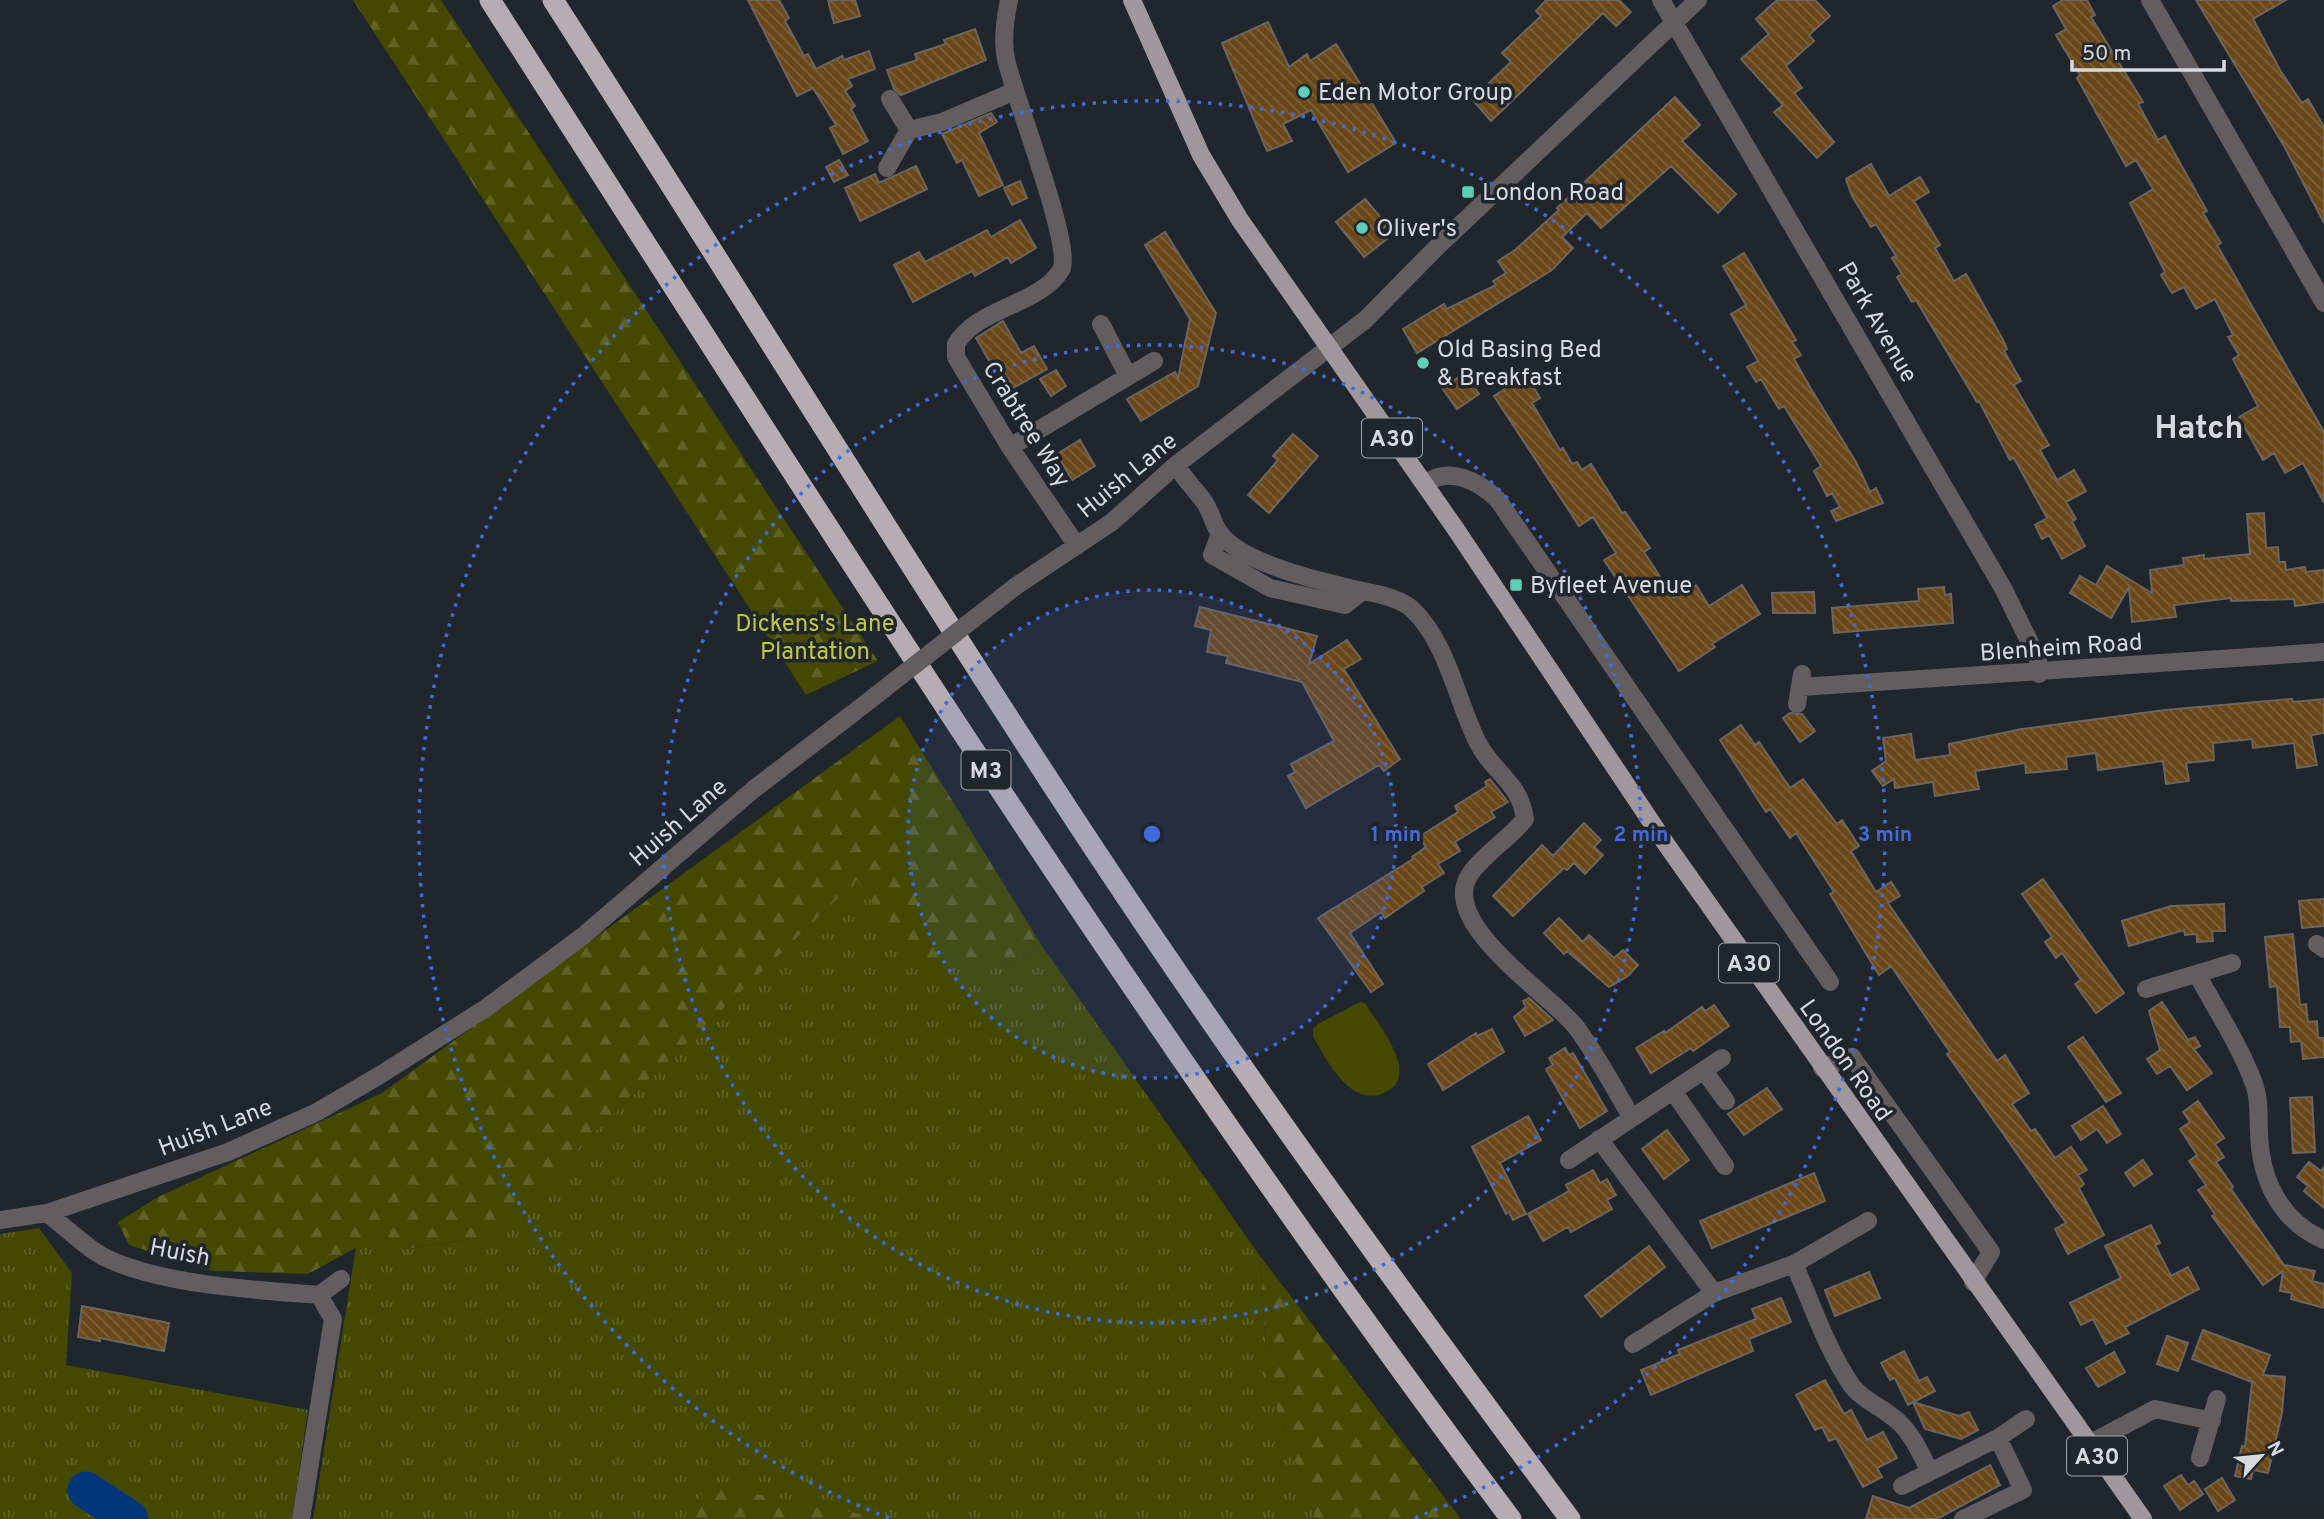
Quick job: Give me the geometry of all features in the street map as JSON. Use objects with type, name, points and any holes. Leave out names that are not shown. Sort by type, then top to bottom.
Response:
[{"type":"highway","name":"M3","points":[[490,0],[1009,805],[1405,1378],[1511,1519]]},
{"type":"highway","name":"M3","points":[[553,0],[1053,787],[1439,1343],[1570,1519]]},
{"type":"main road","name":"London Road","points":[[1132,0],[1201,155],[1242,224],[1328,350],[1425,484],[1659,833],[1822,1068],[2143,1519]]},
{"type":"street","name":"Crabtree Way","points":[[1009,0],[1004,27],[1005,57],[1052,209],[1064,255],[1062,269],[1046,285],[971,326],[956,344],[956,357],[1010,447],[1077,546]]},
{"type":"street","name":"Park Avenue","points":[[1661,0],[2004,590],[2038,659],[2039,674]]},
{"type":"street","points":[[1328,350],[1384,303],[1438,246],[1698,0]]},
{"type":"street","points":[[2150,0],[2324,303]]},
{"type":"street","points":[[887,167],[909,130],[942,122],[1015,91]]},
{"type":"street","points":[[890,99],[909,130]]},
{"type":"street","points":[[1101,324],[1128,376]]},
{"type":"street","name":"Huish Lane","points":[[0,1220],[47,1213],[228,1152],[317,1112],[486,1008],[583,936],[754,789],[1016,586],[1112,522],[1176,465],[1328,350]]},
{"type":"street","points":[[1010,447],[1154,361]]},
{"type":"street","points":[[1176,465],[1207,505],[1220,534],[1248,554],[1281,570],[1363,591],[1412,608],[1435,639],[1477,742],[1494,767],[1513,784],[1522,802],[1525,819],[1468,876],[1463,899],[1471,920],[1507,965],[1575,1026],[1632,1118]]},
{"type":"street","name":"London Road","points":[[1425,484],[1431,479],[1454,476],[1481,484],[1499,500],[1830,982]]},
{"type":"street","name":"Blenheim Road","points":[[1800,688],[2039,674],[2324,652]]},
{"type":"street","points":[[2146,989],[2232,964]]},
{"type":"street","points":[[2197,974],[2255,1084],[2262,1163],[2273,1195],[2288,1216],[2306,1232],[2324,1240]]},
{"type":"street","points":[[1822,1068],[1852,1057],[1991,1252],[1973,1282]]},
{"type":"street","points":[[1569,1160],[1722,1058]]},
{"type":"street","points":[[1704,1071],[1726,1101]]},
{"type":"street","points":[[1673,1091],[1725,1166]]},
{"type":"street","points":[[1599,1139],[1714,1293]]},
{"type":"street","name":"Huish","points":[[47,1213],[101,1255],[136,1269],[234,1288],[319,1295]]},
{"type":"street","points":[[1633,1344],[1714,1293],[1794,1264],[1868,1221]]},
{"type":"street","points":[[1794,1264],[1835,1355],[1854,1389],[1905,1429],[1930,1472]]},
{"type":"street","points":[[300,1519],[333,1319],[319,1295],[341,1279]]},
{"type":"street","points":[[2200,1458],[2217,1399]]},
{"type":"street","points":[[2089,1444],[2133,1418],[2155,1409],[2212,1421]]},
{"type":"street","points":[[1902,1486],[1998,1438],[2026,1419]]},
{"type":"street","points":[[1963,1519],[2023,1490],[1998,1438]]},
{"type":"green space","name":"Dickens's Lane Plantation","points":[[353,0],[441,0],[878,661],[806,695]]},
{"type":"green space","points":[[900,716],[1042,946],[1002,965],[912,963],[857,880],[485,1237],[404,1249],[379,1235],[308,1274],[213,1271],[129,1245],[118,1222],[158,1197],[382,1093]]},
{"type":"green space","points":[[858,879],[1002,965],[1042,946],[1260,1256],[1268,1384],[1316,1519],[313,1519],[356,1247],[379,1235],[404,1249],[485,1237]]},
{"type":"green space","points":[[1360,1002],[1365,1003],[1385,1032],[1399,1065],[1396,1084],[1378,1095],[1365,1095],[1354,1091],[1335,1072],[1313,1037],[1313,1029],[1318,1024]]},
{"type":"green space","points":[[39,1228],[72,1273],[66,1365],[308,1410],[292,1519],[0,1519],[0,1234]]},
{"type":"green space","points":[[1260,1256],[1461,1519],[1316,1519],[1268,1384]]},
{"type":"green space","points":[[708,1485],[887,1519],[685,1519]]},
{"type":"building","points":[[748,0],[779,0],[789,18],[785,21],[804,56],[808,54],[816,69],[842,56],[844,60],[869,51],[875,69],[848,79],[852,86],[845,91],[855,106],[851,109],[868,141],[843,154],[830,128],[836,125],[813,88],[797,96]]},
{"type":"building","points":[[828,0],[855,0],[860,16],[834,23]]},
{"type":"building","points":[[1546,0],[1619,0],[1631,12],[1616,26],[1603,13],[1491,121],[1472,99],[1511,62],[1502,53],[1541,16],[1536,11]]},
{"type":"building","points":[[1777,0],[1815,0],[1830,16],[1809,35],[1814,41],[1786,66],[1802,88],[1794,93],[1834,142],[1817,158],[1774,112],[1783,105],[1741,59],[1769,34],[1756,19]]},
{"type":"building","points":[[2063,0],[2087,0],[2095,15],[2091,17],[2143,102],[2138,104],[2158,140],[2165,136],[2207,211],[2203,213],[2221,243],[2217,245],[2324,432],[2324,503],[2303,463],[2285,473],[2274,453],[2263,460],[2239,417],[2258,406],[2233,359],[2239,355],[2228,337],[2233,335],[2215,299],[2196,309],[2184,287],[2172,293],[2161,275],[2165,272],[2130,203],[2153,189],[2136,160],[2126,166],[2077,78],[2080,75],[2056,35],[2066,29],[2053,6]]},
{"type":"building","points":[[2196,0],[2286,0],[2253,19],[2280,70],[2302,103],[2308,99],[2324,127],[2324,223],[2284,146]]},
{"type":"building","name":"Eden Motor Group","points":[[1268,22],[1289,67],[1307,54],[1310,61],[1336,44],[1396,143],[1348,172],[1311,110],[1283,124],[1292,141],[1267,151],[1222,43]]},
{"type":"building","points":[[975,29],[986,60],[901,95],[894,89],[887,70],[917,60],[915,54],[946,44],[944,40]]},
{"type":"building","points":[[1675,97],[1700,125],[1682,141],[1736,194],[1718,213],[1671,166],[1601,228],[1587,213],[1562,237],[1573,248],[1552,270],[1417,353],[1403,329],[1444,304],[1447,309],[1496,285],[1493,281],[1506,273],[1498,261],[1515,250],[1559,210],[1557,208]]},
{"type":"building","points":[[991,113],[997,122],[979,133],[1003,185],[979,196],[962,160],[957,163],[942,134]]},
{"type":"building","points":[[839,160],[848,175],[834,182],[826,167]]},
{"type":"building","points":[[1871,164],[1889,196],[1920,177],[1929,192],[1914,201],[1940,245],[1935,248],[1954,281],[1966,274],[2002,338],[2007,349],[2004,351],[2021,381],[2014,385],[2049,445],[2040,450],[2057,480],[2074,470],[2086,491],[2066,502],[2076,519],[2072,522],[2085,546],[2062,559],[2049,535],[2042,539],[2035,525],[2047,518],[2014,458],[2010,460],[1979,401],[1977,402],[1916,300],[1912,302],[1897,277],[1902,274],[1892,258],[1896,256],[1876,224],[1871,227],[1852,196],[1846,179]]},
{"type":"building","points":[[916,166],[927,189],[860,221],[845,188],[875,174],[879,183]]},
{"type":"building","points":[[1020,181],[1027,198],[1012,205],[1004,188]]},
{"type":"building","name":"Oliver's","points":[[1365,199],[1387,225],[1381,230],[1387,239],[1364,257],[1336,222]]},
{"type":"building","points":[[1020,220],[1036,248],[1011,263],[1008,257],[975,276],[972,271],[913,302],[894,265],[919,252],[925,262],[987,230],[991,237]]},
{"type":"building","points":[[1165,232],[1216,313],[1198,386],[1141,421],[1127,399],[1175,372],[1178,378],[1190,319],[1145,245]]},
{"type":"building","points":[[1744,253],[1796,340],[1792,342],[1801,355],[1794,359],[1856,462],[1870,492],[1876,488],[1883,503],[1836,521],[1831,511],[1840,507],[1832,493],[1827,496],[1814,471],[1821,466],[1784,406],[1779,409],[1761,379],[1756,382],[1747,367],[1758,361],[1731,314],[1746,305],[1723,266]]},
{"type":"building","points":[[1003,321],[1021,353],[1034,346],[1047,369],[1013,388],[998,361],[991,364],[976,338]]},
{"type":"building","points":[[1056,370],[1066,386],[1051,396],[1040,379]]},
{"type":"building","points":[[1465,373],[1479,394],[1457,409],[1442,388]]},
{"type":"building","points":[[1526,375],[1540,398],[1532,403],[1560,450],[1563,448],[1572,464],[1577,462],[1582,470],[1591,464],[1622,513],[1625,512],[1650,548],[1644,552],[1674,598],[1696,585],[1709,606],[1742,585],[1760,614],[1712,644],[1715,647],[1679,671],[1604,560],[1616,553],[1593,517],[1579,526],[1494,396]]},
{"type":"building","points":[[1293,434],[1318,456],[1269,513],[1248,495],[1278,460],[1273,456]]},
{"type":"building","points":[[1080,440],[1095,466],[1072,480],[1057,454]]},
{"type":"building","points":[[2264,513],[2266,548],[2278,547],[2279,562],[2285,562],[2286,570],[2305,567],[2306,572],[2324,570],[2324,602],[2295,606],[2294,599],[2231,601],[2231,598],[2174,605],[2176,617],[2132,622],[2129,587],[2111,618],[2070,593],[2080,576],[2096,585],[2107,566],[2152,593],[2150,570],[2184,565],[2183,558],[2204,555],[2204,559],[2250,554],[2247,514]]},
{"type":"building","points":[[1944,587],[1945,595],[1951,594],[1953,623],[1834,633],[1832,608],[1919,601],[1918,589]]},
{"type":"building","points":[[1814,592],[1815,613],[1773,613],[1772,593]]},
{"type":"building","points":[[1200,607],[1317,636],[1309,664],[1347,640],[1361,659],[1344,669],[1400,759],[1384,771],[1379,765],[1306,808],[1288,776],[1295,772],[1291,764],[1334,741],[1302,682],[1226,663],[1228,656],[1207,652],[1211,630],[1195,626]]},
{"type":"building","points":[[2292,699],[2293,702],[2324,699],[2324,733],[2311,735],[2317,765],[2297,768],[2294,743],[2253,748],[2252,739],[2213,743],[2214,760],[2186,763],[2189,781],[2166,784],[2163,761],[2098,770],[2096,753],[2066,757],[2067,769],[2026,773],[2025,763],[1975,771],[1979,789],[1935,796],[1933,782],[1895,788],[1894,779],[1883,786],[1872,771],[1886,761],[1883,738],[1911,734],[1915,760],[1950,755],[1949,744],[2022,729],[2165,710]]},
{"type":"building","points":[[1790,713],[1802,714],[1815,731],[1800,742],[1783,718]]},
{"type":"building","points":[[1741,725],[1755,745],[1759,742],[1790,788],[1803,779],[1837,824],[1842,820],[1859,846],[1851,851],[1876,892],[1891,882],[1900,896],[1888,903],[1997,1061],[2005,1055],[2029,1093],[2012,1104],[2031,1131],[2035,1129],[2055,1158],[2071,1147],[2087,1170],[2078,1175],[2084,1184],[2079,1188],[2104,1235],[2068,1254],[2055,1229],[2066,1223],[1947,1054],[1950,1052],[1891,966],[1879,975],[1830,894],[1834,892],[1796,833],[1790,838],[1770,809],[1766,812],[1720,740]]},
{"type":"building","points":[[1490,779],[1508,802],[1491,812],[1495,817],[1455,842],[1460,851],[1438,864],[1444,873],[1422,887],[1424,891],[1385,918],[1381,912],[1350,933],[1383,984],[1371,992],[1318,918],[1413,859],[1412,857],[1426,847],[1419,837],[1458,812],[1455,806],[1487,786],[1485,782]]},
{"type":"building","points":[[1584,823],[1601,840],[1594,847],[1603,855],[1585,874],[1574,863],[1567,870],[1564,868],[1513,916],[1493,896],[1542,845],[1553,856]]},
{"type":"building","points":[[2043,879],[2124,993],[2096,1013],[2075,984],[2081,980],[2062,953],[2056,958],[2045,942],[2052,937],[2022,894]]},
{"type":"building","points":[[2324,899],[2324,926],[2302,928],[2299,901]]},
{"type":"building","points":[[2224,904],[2225,931],[2212,931],[2213,941],[2197,942],[2197,934],[2185,935],[2184,930],[2129,946],[2122,921],[2171,906]]},
{"type":"building","points":[[1559,918],[1583,942],[1589,935],[1614,958],[1623,950],[1638,965],[1628,976],[1609,987],[1567,951],[1564,954],[1544,933]]},
{"type":"building","points":[[2293,934],[2300,1005],[2306,1004],[2308,1022],[2317,1021],[2318,1038],[2324,1038],[2324,1057],[2303,1059],[2301,1041],[2291,1042],[2290,1027],[2280,1027],[2277,986],[2270,987],[2265,937]]},
{"type":"building","points":[[1529,998],[1553,1020],[1525,1036],[1514,1017],[1526,1007],[1523,1001]]},
{"type":"building","points":[[2162,1002],[2188,1040],[2195,1037],[2200,1046],[2194,1049],[2212,1073],[2187,1090],[2170,1066],[2157,1074],[2147,1059],[2160,1050],[2149,1011]]},
{"type":"building","points":[[1714,1005],[1729,1026],[1693,1051],[1691,1048],[1651,1073],[1636,1048],[1664,1031],[1665,1033],[1702,1007],[1705,1011]]},
{"type":"building","points":[[1492,1029],[1504,1052],[1443,1090],[1428,1064],[1476,1033],[1477,1036]]},
{"type":"building","points":[[2083,1037],[2121,1093],[2106,1102],[2068,1047]]},
{"type":"building","points":[[1565,1048],[1569,1055],[1573,1053],[1607,1111],[1580,1128],[1546,1069],[1553,1065],[1549,1058]]},
{"type":"building","points":[[1767,1088],[1782,1109],[1744,1135],[1728,1114]]},
{"type":"building","points":[[2312,1097],[2315,1152],[2293,1153],[2290,1098]]},
{"type":"building","points":[[2198,1101],[2224,1138],[2215,1144],[2224,1157],[2216,1162],[2233,1187],[2231,1189],[2284,1265],[2315,1271],[2312,1281],[2324,1284],[2324,1308],[2291,1299],[2292,1293],[2280,1291],[2283,1271],[2263,1285],[2212,1216],[2215,1214],[2198,1190],[2206,1185],[2189,1161],[2197,1155],[2180,1129],[2190,1122],[2183,1112]]},
{"type":"building","points":[[2103,1106],[2121,1134],[2107,1143],[2097,1129],[2081,1140],[2072,1126]]},
{"type":"building","points":[[1528,1116],[1541,1140],[1500,1163],[1526,1214],[1513,1220],[1509,1212],[1506,1214],[1472,1147]]},
{"type":"building","points":[[1667,1130],[1689,1160],[1664,1179],[1642,1149]]},
{"type":"building","points":[[2143,1160],[2152,1174],[2134,1186],[2125,1173]]},
{"type":"building","points":[[2309,1162],[2321,1171],[2324,1167],[2324,1208],[2304,1191],[2308,1186],[2297,1177]]},
{"type":"building","points":[[1593,1170],[1600,1183],[1607,1179],[1616,1195],[1607,1200],[1612,1209],[1571,1232],[1568,1227],[1543,1241],[1528,1214],[1569,1191],[1566,1185]]},
{"type":"building","points":[[1814,1173],[1825,1201],[1712,1248],[1700,1221]]},
{"type":"building","points":[[2151,1225],[2160,1243],[2155,1245],[2171,1276],[2188,1267],[2199,1289],[2125,1327],[2129,1333],[2106,1344],[2093,1319],[2081,1325],[2070,1303],[2121,1278],[2105,1246]]},
{"type":"building","points":[[1649,1246],[1665,1267],[1601,1317],[1585,1296]]},
{"type":"building","points":[[1869,1272],[1880,1298],[1835,1316],[1825,1290]]},
{"type":"building","points":[[1781,1298],[1791,1322],[1749,1339],[1753,1351],[1651,1395],[1641,1370],[1680,1354],[1678,1350],[1756,1319],[1752,1309]]},
{"type":"building","points":[[82,1306],[169,1323],[164,1351],[100,1338],[100,1341],[78,1337]]},
{"type":"building","points":[[2203,1330],[2270,1355],[2263,1375],[2285,1377],[2282,1413],[2268,1473],[2253,1470],[2251,1479],[2235,1476],[2242,1446],[2245,1447],[2252,1382],[2192,1359]]},
{"type":"building","points":[[2167,1336],[2188,1343],[2178,1371],[2157,1364]]},
{"type":"building","points":[[1904,1351],[1919,1381],[1927,1377],[1935,1391],[1908,1405],[1895,1378],[1890,1380],[1881,1363]]},
{"type":"building","points":[[2114,1352],[2125,1372],[2098,1387],[2086,1368]]},
{"type":"building","points":[[1825,1380],[1844,1414],[1851,1410],[1867,1440],[1883,1432],[1897,1458],[1877,1468],[1882,1477],[1863,1487],[1836,1438],[1829,1441],[1822,1427],[1815,1430],[1796,1395]]},
{"type":"building","points":[[1913,1402],[1959,1416],[1969,1412],[1978,1430],[1961,1439],[1925,1429]]},
{"type":"building","points":[[1990,1465],[2000,1485],[1937,1519],[1866,1519],[1873,1496],[1909,1508]]},
{"type":"building","points":[[2181,1475],[2188,1485],[2194,1481],[2203,1494],[2180,1510],[2164,1486]]},
{"type":"building","points":[[2222,1478],[2235,1500],[2218,1511],[2205,1489]]},
{"type":"waterway","points":[[86,1490],[130,1519]]},
{"type":"place","name":"Eden Motor Group","points":[[1304,92]]},
{"type":"place","name":"London Road","points":[[1468,192]]},
{"type":"place","name":"Oliver's","points":[[1362,228]]},
{"type":"place","name":"Old Basing Bed & Breakfast","points":[[1423,363]]},
{"type":"place","name":"Byfleet Avenue","points":[[1516,585]]},
{"type":"district","name":"Hatch","points":[[2199,427]]}]
